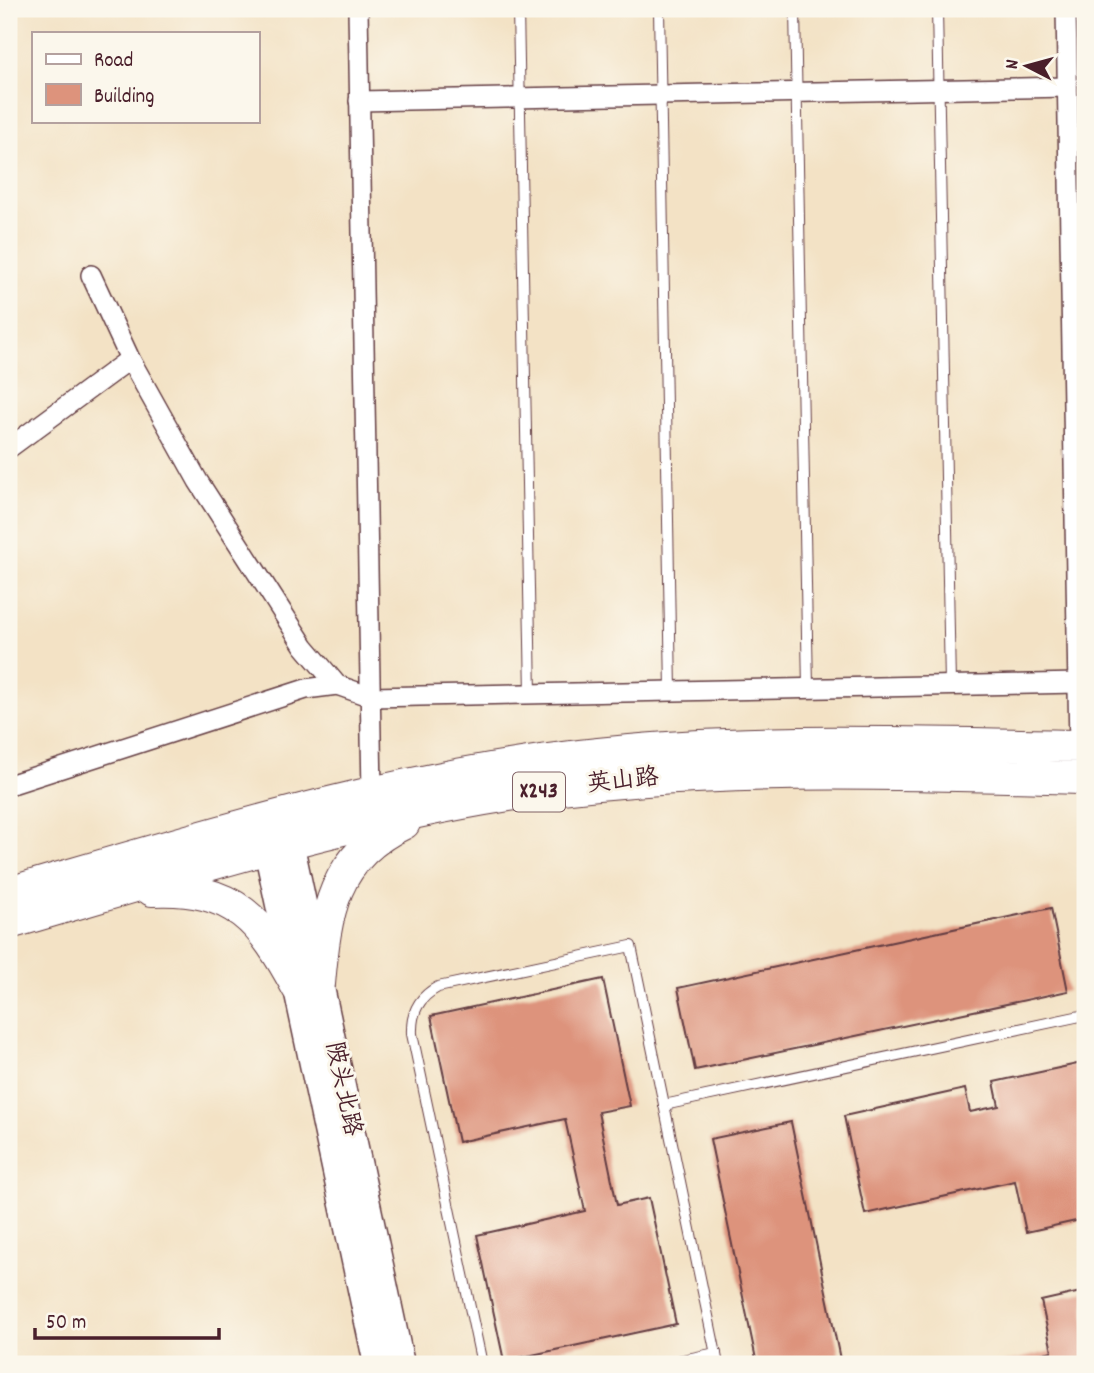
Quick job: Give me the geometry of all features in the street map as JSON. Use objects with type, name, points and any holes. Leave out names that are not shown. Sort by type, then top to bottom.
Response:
[{"type":"main road","name":"英山路","points":[[9,923],[112,893],[372,792],[505,766],[655,749],[782,743],[1082,746]]},
{"type":"main road","name":"英山路","points":[[9,893],[276,831],[584,786],[720,775],[845,773],[1084,778]]},
{"type":"main road","points":[[309,986],[330,904],[345,871],[361,850],[386,831],[436,808]]},
{"type":"main road","name":"陂头北路","points":[[276,831],[309,986],[400,1364]]},
{"type":"main road","points":[[112,893],[184,891],[212,896],[234,904],[254,921],[309,986]]},
{"type":"main road","name":"陂头北路","points":[[309,986],[378,1364]]},
{"type":"street","points":[[358,9],[372,792]]},
{"type":"street","points":[[1066,9],[1078,683],[1082,746]]},
{"type":"street","points":[[359,101],[1067,87]]},
{"type":"street","points":[[92,275],[130,359],[198,481],[304,646],[337,685]]},
{"type":"street","points":[[9,448],[130,359]]},
{"type":"street","points":[[9,785],[306,690],[337,685],[370,697],[1078,683]]},
{"type":"lane","points":[[518,9],[531,694]]},
{"type":"lane","points":[[659,9],[671,691]]},
{"type":"lane","points":[[795,9],[808,688]]},
{"type":"lane","points":[[937,9],[950,685]]},
{"type":"lane","points":[[1084,778],[1085,837]]},
{"type":"lane","points":[[482,1364],[412,1034],[413,1014],[417,1005],[430,991],[438,987],[631,946],[718,1364]]},
{"type":"lane","points":[[664,1105],[1085,1015]]},
{"type":"lane","points":[[663,1364],[716,1353]]},
{"type":"building","points":[[1051,908],[1068,991],[695,1070],[678,988]]},
{"type":"building","points":[[603,979],[630,1106],[598,1112],[617,1205],[649,1198],[676,1324],[504,1361],[477,1235],[585,1211],[565,1119],[458,1142],[431,1016]]},
{"type":"building","points":[[1082,1063],[1085,1080],[1085,1219],[1026,1232],[1015,1181],[865,1214],[844,1116],[965,1089],[970,1112],[999,1106],[994,1082]]},
{"type":"building","points":[[791,1122],[841,1364],[757,1364],[710,1139]]},
{"type":"building","points":[[1085,1291],[1085,1364],[998,1364],[1052,1351],[1041,1301]]}]
